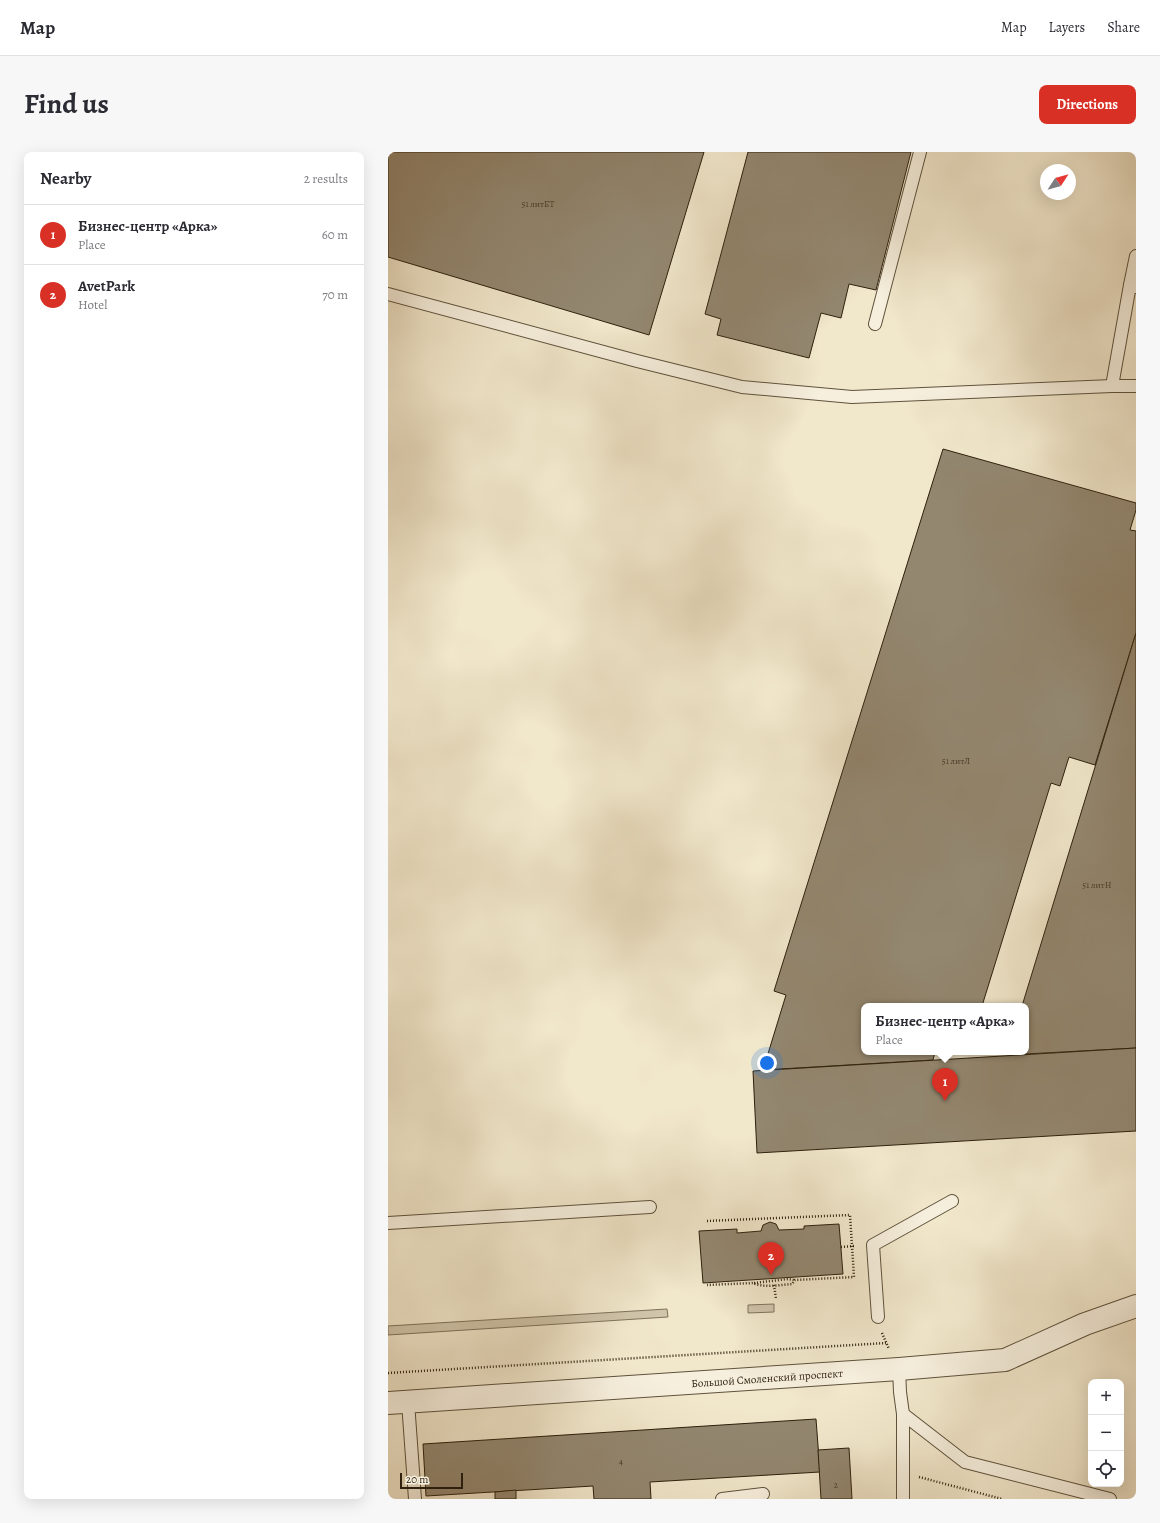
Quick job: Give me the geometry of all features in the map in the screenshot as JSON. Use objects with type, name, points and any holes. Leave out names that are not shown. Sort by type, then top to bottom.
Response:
[{"type":"street","name":"Большой Смоленский проспект","points":[[398,1403],[899,1369],[1005,1360],[1085,1324],[1136,1306]]},
{"type":"lane","points":[[875,324],[920,152]]},
{"type":"lane","points":[[1112,386],[1133,286],[1136,256]]},
{"type":"lane","points":[[388,294],[637,361],[742,386],[852,397],[1136,386]]},
{"type":"lane","points":[[878,1317],[873,1245],[952,1201]]},
{"type":"lane","points":[[388,1223],[650,1207]]},
{"type":"lane","points":[[899,1369],[903,1414],[903,1499]]},
{"type":"lane","points":[[398,1403],[414,1499]]},
{"type":"lane","points":[[903,1414],[965,1462],[1110,1499]]},
{"type":"lane","points":[[722,1499],[763,1494]]},
{"type":"path","points":[[707,1221],[850,1215],[854,1277],[767,1280],[753,1283],[707,1286]]},
{"type":"path","points":[[840,1247],[853,1246]]},
{"type":"path","points":[[753,1283],[759,1286],[792,1284],[795,1280]]},
{"type":"path","points":[[774,1285],[776,1299]]},
{"type":"path","points":[[878,1317],[886,1343],[899,1369]]},
{"type":"path","points":[[388,1372],[886,1343]]},
{"type":"path","points":[[903,1473],[1002,1499]]},
{"type":"shaded area","points":[[774,1304],[774,1312],[748,1313],[748,1305]]},
{"type":"shaded area","points":[[667,1309],[668,1317],[388,1335],[388,1326]]},
{"type":"building","points":[[388,152],[704,152],[649,335],[388,257]]},
{"type":"building","points":[[748,152],[911,152],[876,290],[849,284],[841,318],[821,313],[809,358],[717,335],[721,319],[705,314]]},
{"type":"building","points":[[943,449],[1136,503],[1136,510],[1130,530],[1136,531],[1136,633],[1095,765],[1069,757],[1060,786],[1051,783],[983,1003],[861,1003],[861,1055],[934,1055],[933,1060],[763,1070],[786,995],[774,991]]},
{"type":"building","points":[[1136,633],[1136,1048],[1029,1054],[1029,1003],[1023,1003]]},
{"type":"building","points":[[1136,1048],[1136,1131],[757,1153],[753,1071]]},
{"type":"building","points":[[770,1222],[776,1224],[779,1230],[804,1229],[804,1226],[839,1224],[843,1274],[703,1283],[699,1231],[737,1229],[737,1233],[761,1231],[763,1225]]},
{"type":"building","points":[[816,1419],[820,1472],[650,1482],[651,1499],[594,1499],[593,1486],[426,1496],[423,1444]]},
{"type":"building","points":[[849,1448],[852,1499],[821,1499],[818,1450]]},
{"type":"building","points":[[516,1490],[516,1499],[495,1499],[495,1492]]},
{"type":"place","name":"Бизнес-центр «Арка»","points":[[945,1101]]},
{"type":"place","name":"AvetPark","points":[[771,1275]]}]
